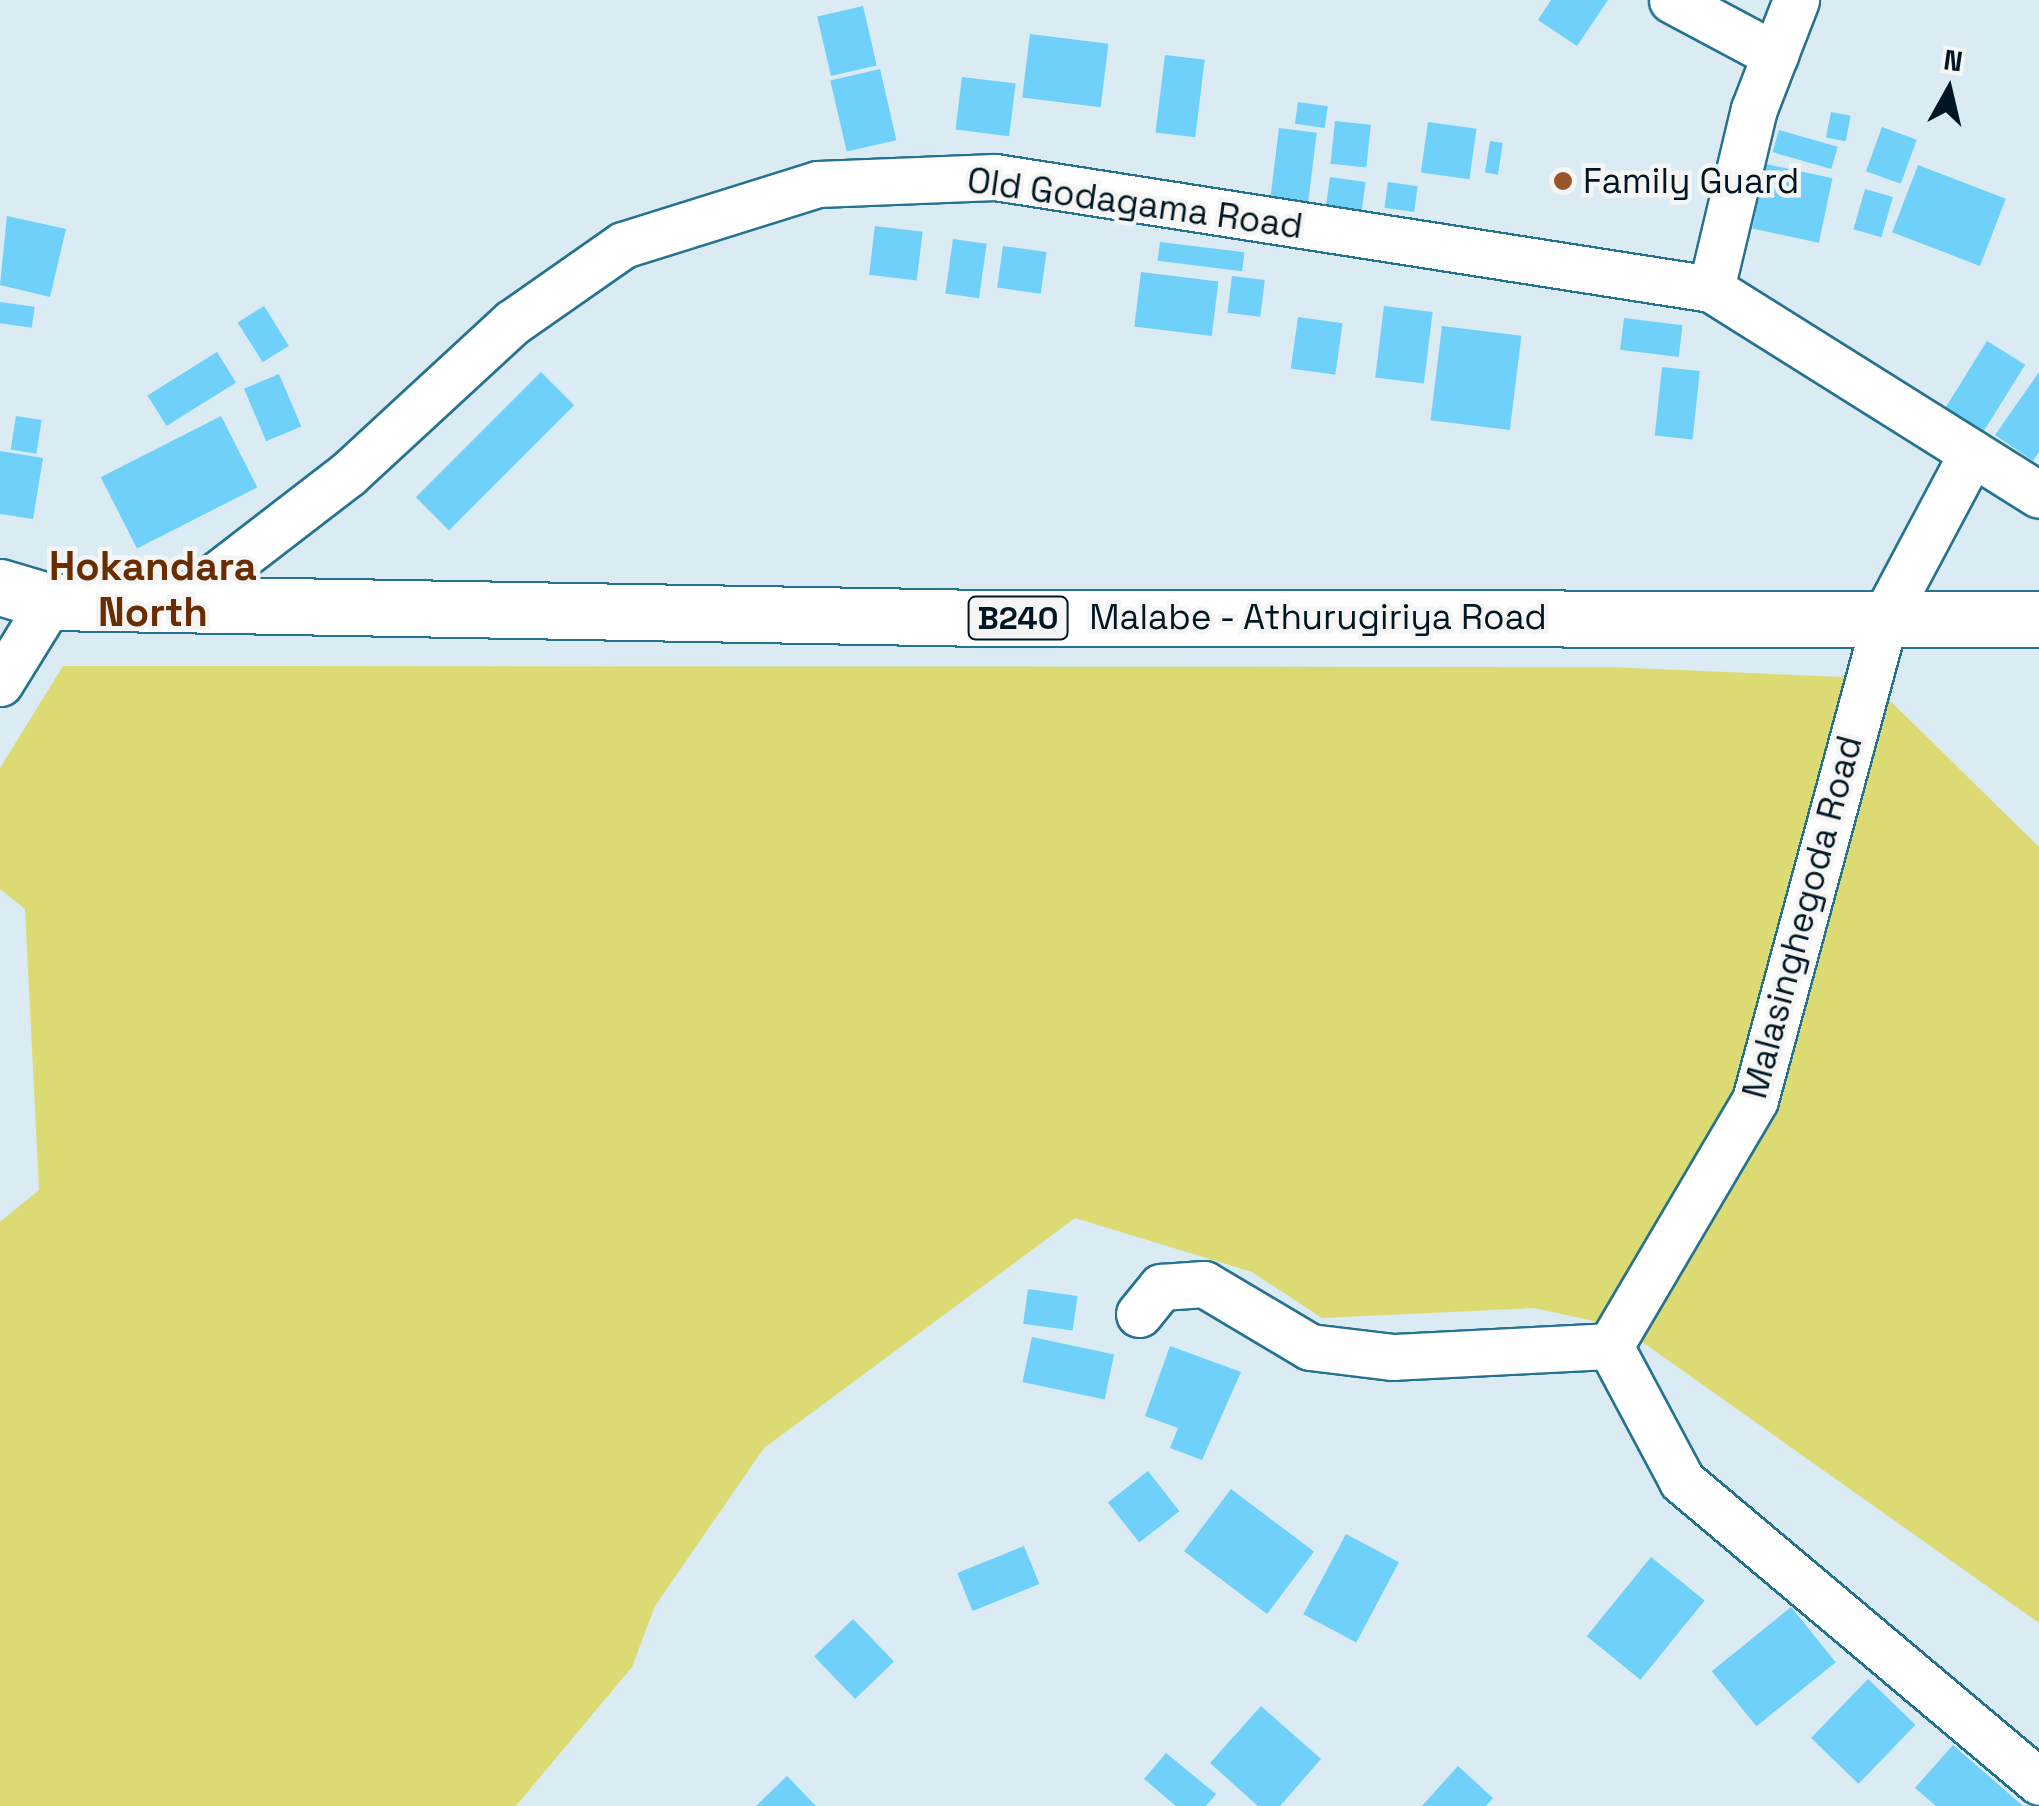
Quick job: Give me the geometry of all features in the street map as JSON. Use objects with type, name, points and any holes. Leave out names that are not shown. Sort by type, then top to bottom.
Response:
[{"type":"main road","name":"Malabe - Athurugiriya Road","points":[[25,594],[183,601],[989,618],[2039,618]]},
{"type":"street","points":[[1672,0],[1775,56]]},
{"type":"street","points":[[1711,289],[1775,56],[1796,0]]},
{"type":"street","name":"Old Godagama Road","points":[[183,601],[348,474],[513,322],[623,245],[818,184],[995,177],[1711,289],[2039,496]]},
{"type":"street","name":"Malasinghegoda Road","points":[[1610,1346],[1756,1100],[1886,615],[1972,453]]},
{"type":"street","points":[[0,683],[25,594]]},
{"type":"street","points":[[1139,1314],[1161,1287],[1204,1284],[1310,1347],[1393,1357],[1610,1346],[1682,1481],[2039,1782]]},
{"type":"shaded area","points":[[63,666],[1609,667],[1867,678],[2039,847],[2039,1623],[1621,1327],[1534,1308],[1322,1318],[1252,1272],[1075,1218],[764,1448],[655,1606],[632,1667],[516,1806],[0,1806],[0,1222],[39,1190],[25,909],[0,889],[0,768]]},
{"type":"building","points":[[1551,0],[1608,0],[1577,46],[1538,20]]},
{"type":"building","points":[[863,6],[877,65],[831,76],[817,17]]},
{"type":"building","points":[[1030,34],[1108,44],[1101,107],[1022,98]]},
{"type":"building","points":[[1165,55],[1205,60],[1195,137],[1155,132]]},
{"type":"building","points":[[880,69],[896,140],[847,152],[830,80]]},
{"type":"building","points":[[962,77],[1016,84],[1009,136],[956,130]]},
{"type":"building","points":[[1298,102],[1328,106],[1325,128],[1295,124]]},
{"type":"building","points":[[1831,112],[1851,116],[1846,141],[1826,138]]},
{"type":"building","points":[[1335,121],[1371,125],[1366,168],[1331,164]]},
{"type":"building","points":[[1428,122],[1477,129],[1469,179],[1421,173]]},
{"type":"building","points":[[1882,127],[1917,140],[1901,184],[1866,171]]},
{"type":"building","points":[[1279,128],[1317,133],[1308,204],[1270,199]]},
{"type":"building","points":[[1779,130],[1838,147],[1831,169],[1773,152]]},
{"type":"building","points":[[1490,141],[1503,143],[1498,175],[1485,173]]},
{"type":"building","points":[[1766,164],[1833,178],[1819,243],[1752,229]]},
{"type":"building","points":[[1918,165],[2006,199],[1980,266],[1892,232]]},
{"type":"building","points":[[1330,177],[1366,182],[1361,214],[1326,209]]},
{"type":"building","points":[[1388,182],[1418,186],[1414,212],[1384,208]]},
{"type":"building","points":[[1865,189],[1893,197],[1881,237],[1853,229]]},
{"type":"building","points":[[7,216],[66,229],[50,297],[0,285]]},
{"type":"building","points":[[875,226],[923,232],[917,280],[869,275]]},
{"type":"building","points":[[953,239],[987,244],[979,298],[945,293]]},
{"type":"building","points":[[1160,242],[1244,252],[1242,271],[1158,261]]},
{"type":"building","points":[[1003,246],[1047,252],[1041,294],[997,288]]},
{"type":"building","points":[[1141,272],[1218,282],[1212,336],[1134,327]]},
{"type":"building","points":[[1232,276],[1265,280],[1260,317],[1227,313]]},
{"type":"building","points":[[0,302],[35,307],[32,328],[0,323]]},
{"type":"building","points":[[264,306],[289,346],[263,362],[238,322]]},
{"type":"building","points":[[1384,306],[1433,312],[1424,383],[1375,377]]},
{"type":"building","points":[[1298,317],[1343,323],[1335,375],[1291,368]]},
{"type":"building","points":[[1624,318],[1683,325],[1679,357],[1620,350]]},
{"type":"building","points":[[1442,326],[1521,336],[1510,430],[1430,420]]},
{"type":"building","points":[[1987,341],[2025,365],[1984,431],[1946,407]]},
{"type":"building","points":[[217,352],[236,383],[167,426],[147,395]]},
{"type":"building","points":[[1662,367],[1700,371],[1693,440],[1655,436]]},
{"type":"building","points":[[541,372],[574,405],[449,530],[416,497]]},
{"type":"building","points":[[2039,372],[2039,452],[2033,461],[1995,435]]},
{"type":"building","points":[[279,374],[301,426],[266,441],[244,389]]},
{"type":"building","points":[[16,416],[42,420],[36,454],[11,450]]},
{"type":"building","points":[[221,416],[257,487],[137,549],[101,477]]},
{"type":"building","points":[[0,451],[43,458],[33,519],[0,514]]},
{"type":"building","points":[[1028,1289],[1078,1296],[1073,1331],[1023,1324]]},
{"type":"building","points":[[1032,1337],[1114,1354],[1105,1399],[1022,1382]]},
{"type":"building","points":[[1170,1346],[1241,1372],[1202,1460],[1170,1448],[1178,1428],[1145,1416]]},
{"type":"building","points":[[1148,1471],[1179,1511],[1139,1543],[1108,1502]]},
{"type":"building","points":[[1231,1489],[1314,1552],[1267,1614],[1184,1551]]},
{"type":"building","points":[[1346,1534],[1399,1562],[1356,1643],[1303,1614]]},
{"type":"building","points":[[1024,1546],[1039,1584],[973,1611],[957,1573]]},
{"type":"building","points":[[1651,1557],[1705,1600],[1640,1680],[1587,1636]]},
{"type":"building","points":[[1791,1607],[1836,1662],[1756,1726],[1712,1671]]},
{"type":"building","points":[[853,1619],[894,1661],[855,1699],[814,1657]]},
{"type":"building","points":[[1868,1679],[1915,1725],[1859,1784],[1811,1738]]},
{"type":"building","points":[[1261,1706],[1321,1759],[1280,1806],[1258,1806],[1210,1763]]},
{"type":"building","points":[[1953,1745],[2023,1806],[1936,1806],[1915,1788]]},
{"type":"building","points":[[1166,1753],[1216,1794],[1206,1806],[1176,1806],[1144,1779]]},
{"type":"building","points":[[1458,1766],[1493,1798],[1486,1806],[1422,1806]]},
{"type":"building","points":[[787,1776],[816,1806],[756,1806]]},
{"type":"place","name":"Family Guard","points":[[1563,181]]},
{"type":"district","name":"Hokandara North","points":[[153,590]]}]
